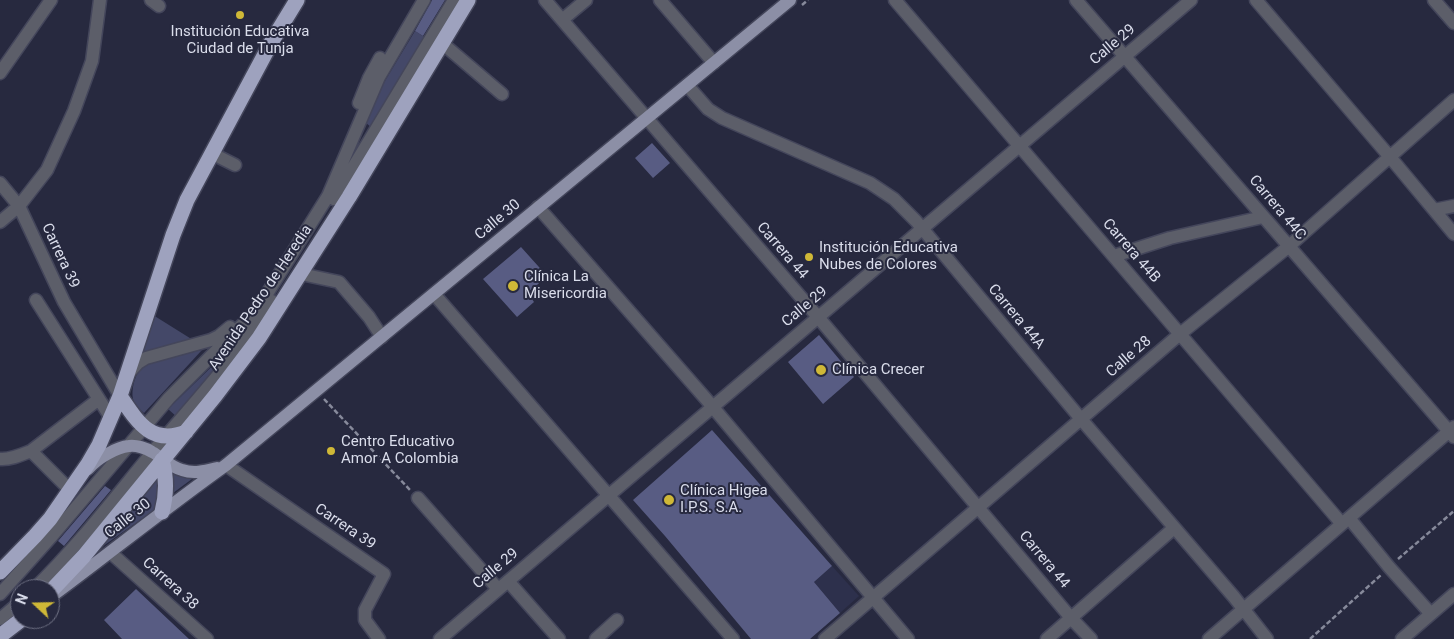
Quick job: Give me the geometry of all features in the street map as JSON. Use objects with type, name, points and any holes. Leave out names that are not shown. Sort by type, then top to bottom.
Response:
[{"type":"highway","points":[[0,572],[50,519],[99,446],[120,396],[175,228],[195,183],[272,41],[297,0]]},
{"type":"highway","name":"Avenida Pedro de Heredia","points":[[60,581],[84,556],[158,456],[186,432],[259,338],[349,197],[468,0]]},
{"type":"highway","points":[[120,396],[138,423],[144,428],[166,436],[180,435],[186,432]]},
{"type":"highway","points":[[158,456],[167,480],[162,512]]},
{"type":"highway","points":[[0,636],[10,628]]},
{"type":"main road","name":"Calle 30","points":[[60,591],[226,465],[790,0]]},
{"type":"main road","name":"Calle 30","points":[[128,446],[141,448],[176,468],[192,472],[204,472],[226,465]]},
{"type":"main road","points":[[70,490],[92,464],[107,454],[128,446]]},
{"type":"street","points":[[0,73],[51,0]]},
{"type":"street","points":[[0,222],[19,206],[47,170],[74,111],[92,61],[100,0]]},
{"type":"street","points":[[125,379],[142,360],[219,336],[248,310],[324,188],[336,163],[369,78],[414,0]]},
{"type":"street","points":[[0,594],[180,386],[260,305],[328,196],[379,77],[424,0]]},
{"type":"street","points":[[44,579],[158,456],[166,436],[207,390],[266,311],[454,0]]},
{"type":"street","name":"Carrera 44","points":[[544,0],[818,317],[1071,618],[1091,639]]},
{"type":"street","points":[[562,20],[586,0]]},
{"type":"street","points":[[660,0],[714,63]]},
{"type":"street","name":"Carrera 44B","points":[[895,0],[1180,334],[1345,521],[1431,614]]},
{"type":"street","name":"Carrera 44C","points":[[1076,0],[1288,247],[1452,432]]},
{"type":"street","name":"Calle 29","points":[[440,639],[1191,0]]},
{"type":"street","points":[[1256,0],[1454,234]]},
{"type":"street","points":[[1434,0],[1454,23]]},
{"type":"street","points":[[442,43],[502,94]]},
{"type":"street","name":"Carrera 44A","points":[[687,85],[708,109],[722,118],[880,188],[894,199],[922,229],[1081,420],[1244,609],[1267,639]]},
{"type":"street","name":"Calle 28","points":[[825,639],[1180,334],[1288,247],[1454,100]]},
{"type":"street","points":[[211,154],[235,165]]},
{"type":"street","name":"Carrera 39","points":[[0,183],[19,206],[64,302],[120,396]]},
{"type":"street","points":[[1434,210],[1454,206]]},
{"type":"street","points":[[538,207],[712,407],[908,639]]},
{"type":"street","points":[[1114,256],[1170,238],[1263,217]]},
{"type":"street","points":[[300,274],[339,282],[369,317],[382,337]]},
{"type":"street","points":[[434,294],[732,639]]},
{"type":"street","points":[[36,300],[111,418]]},
{"type":"street","points":[[0,459],[5,460],[21,456],[31,451],[99,399]]},
{"type":"street","points":[[1209,639],[1345,521],[1452,432]]},
{"type":"street","points":[[31,451],[70,490]]},
{"type":"street","name":"Carrera 39","points":[[226,465],[384,574],[365,610],[365,620],[379,639]]},
{"type":"street","points":[[418,498],[559,639]]},
{"type":"street","points":[[1047,639],[1174,528]]},
{"type":"street","name":"Carrera 38","points":[[111,553],[206,639]]},
{"type":"street","points":[[1402,639],[1454,594]]},
{"type":"street","points":[[0,619],[10,610]]},
{"type":"street","points":[[596,639],[617,620]]},
{"type":"path","points":[[316,391],[418,498]]},
{"type":"shaded area","points":[[415,31],[426,38],[371,127],[366,123],[383,84]]},
{"type":"shaded area","points":[[153,315],[193,340],[142,354]]},
{"type":"shaded area","points":[[234,345],[177,417],[168,409]]},
{"type":"shaded area","points":[[202,350],[144,413],[138,407],[132,395],[134,381],[143,365],[155,359]]},
{"type":"shaded area","points":[[169,469],[196,476],[169,496]]},
{"type":"shaded area","points":[[157,477],[163,504],[96,551]]},
{"type":"shaded area","points":[[832,566],[859,596],[840,613],[814,582]]},
{"type":"building","points":[[432,0],[445,0],[423,36],[415,31]]},
{"type":"building","points":[[652,143],[670,163],[653,178],[635,158]]},
{"type":"building","name":"Clínica La Misericordia","points":[[521,247],[547,276],[528,293],[534,302],[517,317],[483,279]]},
{"type":"building","name":"Clínica Crecer","points":[[819,335],[854,377],[823,404],[788,362]]},
{"type":"building","points":[[712,430],[832,566],[814,582],[840,613],[810,639],[751,639],[633,500]]},
{"type":"building","points":[[105,486],[111,490],[64,546],[58,541]]},
{"type":"building","points":[[136,589],[189,639],[122,639],[104,620]]},
{"type":"place","name":"Institución Educativa Ciudad de Tunja","points":[[240,15]]},
{"type":"place","name":"Institución Educativa Nubes de Colores","points":[[809,257]]},
{"type":"place","name":"Clínica La Misericordia","points":[[513,286]]},
{"type":"place","name":"Clínica Crecer","points":[[821,370]]},
{"type":"place","name":"Centro Educativo Amor A Colombia","points":[[331,451]]},
{"type":"place","name":"Clínica Higea I.P.S. S.A.","points":[[669,500]]}]
